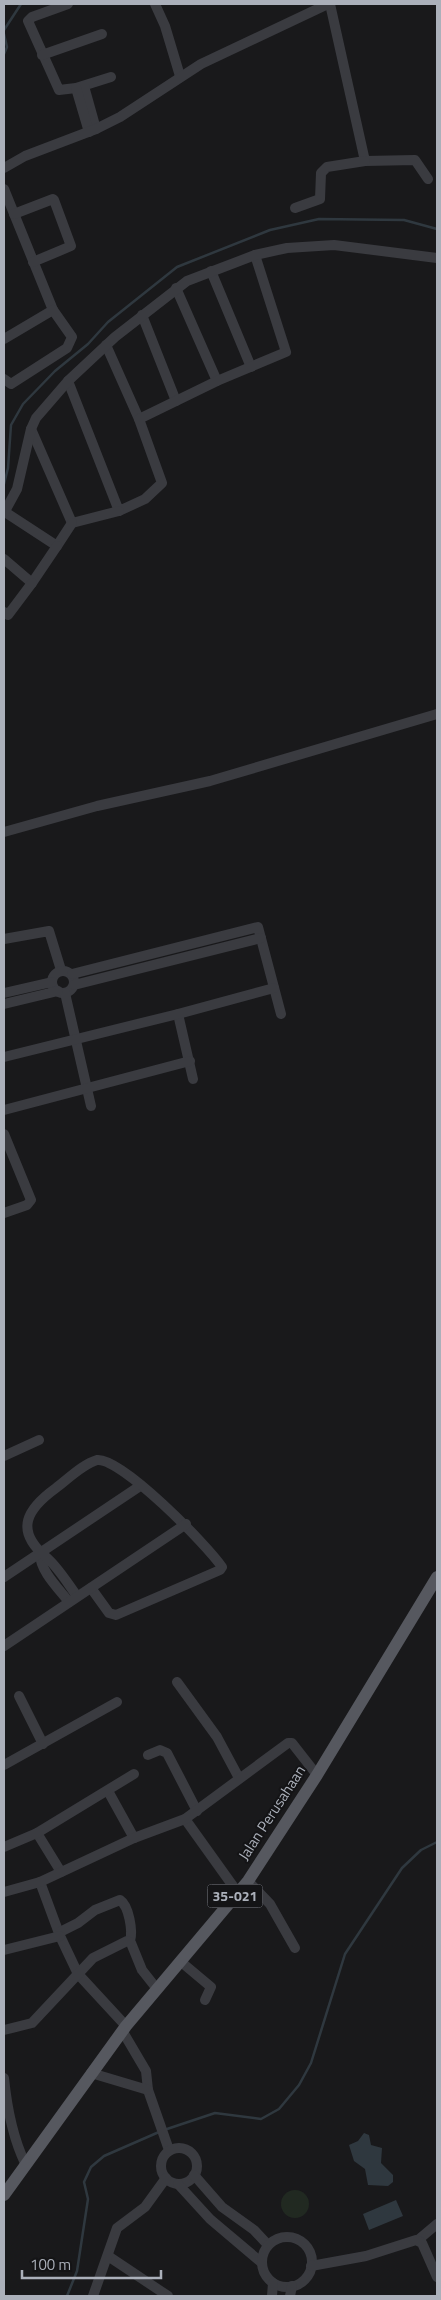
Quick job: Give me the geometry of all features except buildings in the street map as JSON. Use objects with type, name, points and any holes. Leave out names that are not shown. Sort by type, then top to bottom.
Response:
[{"type":"main road","name":"Jalan Perusahaan","points":[[4,2194],[124,2029],[248,1881],[317,1775],[437,1577]]},
{"type":"street","points":[[68,4],[32,17],[28,22],[59,91],[80,87],[111,77]]},
{"type":"street","points":[[155,4],[166,26],[180,76]]},
{"type":"street","points":[[4,168],[25,156],[120,117],[180,76],[230,50],[329,4],[366,161]]},
{"type":"street","points":[[42,55],[102,34]]},
{"type":"street","points":[[80,87],[92,130]]},
{"type":"street","points":[[295,208],[320,198],[323,170],[366,161],[415,160],[428,179]]},
{"type":"street","points":[[4,190],[52,311]]},
{"type":"street","points":[[4,198],[52,311],[69,330],[72,337],[70,344],[11,384],[4,379]]},
{"type":"street","points":[[14,214],[54,200],[71,246],[33,262]]},
{"type":"street","points":[[57,546],[4,512],[17,489],[31,429],[36,418],[68,381],[106,345],[176,288],[211,271],[255,255],[287,248],[334,245],[437,258]]},
{"type":"street","points":[[139,419],[217,381],[285,354],[287,350],[255,255]]},
{"type":"street","points":[[211,271],[251,367]]},
{"type":"street","points":[[176,288],[217,381]]},
{"type":"street","points":[[4,339],[52,311]]},
{"type":"street","points":[[142,315],[176,401]]},
{"type":"street","points":[[4,612],[8,615],[72,522],[119,511],[145,499],[162,484],[139,419],[106,345]]},
{"type":"street","points":[[68,381],[119,511]]},
{"type":"street","points":[[31,429],[72,522]]},
{"type":"street","points":[[4,559],[32,582]]},
{"type":"street","points":[[4,832],[97,806],[210,781],[437,714]]},
{"type":"street","points":[[52,982],[54,974],[61,970],[72,974],[258,927],[281,1014]]},
{"type":"street","points":[[4,939],[49,931],[61,970]]},
{"type":"street","points":[[4,1004],[61,992],[74,985],[261,938]]},
{"type":"street","points":[[163,951],[166,962]]},
{"type":"street","points":[[72,974],[74,985]]},
{"type":"street","points":[[52,982],[61,992],[77,1040],[91,1106]]},
{"type":"street","points":[[4,993],[52,982]]},
{"type":"street","points":[[4,1057],[77,1040],[274,988]]},
{"type":"street","points":[[178,1014],[193,1079]]},
{"type":"street","points":[[4,1110],[190,1061]]},
{"type":"street","points":[[4,1134],[31,1200],[27,1205],[4,1213]]},
{"type":"street","points":[[4,1456],[39,1440]]},
{"type":"street","points":[[73,1599],[45,1571],[40,1560],[40,1554],[28,1531],[28,1518],[32,1509],[42,1499],[93,1461],[103,1460],[140,1486],[186,1524],[221,1566],[220,1570],[116,1615],[108,1612],[91,1588]]},
{"type":"street","points":[[4,1577],[140,1486]]},
{"type":"street","points":[[4,1646],[186,1524]]},
{"type":"street","points":[[177,1682],[218,1737],[239,1778]]},
{"type":"street","points":[[19,1696],[43,1744]]},
{"type":"street","points":[[4,1765],[117,1702]]},
{"type":"street","points":[[4,1892],[40,1882],[134,1838],[185,1819],[290,1742],[317,1775]]},
{"type":"street","points":[[148,1755],[160,1750],[167,1753],[197,1811]]},
{"type":"street","points":[[4,1846],[37,1833],[134,1774]]},
{"type":"street","points":[[108,1791],[134,1838]]},
{"type":"street","points":[[185,1819],[238,1893]]},
{"type":"street","points":[[37,1833],[61,1872]]},
{"type":"street","points":[[248,1881],[270,1904],[295,1948]]},
{"type":"street","points":[[40,1882],[78,1974],[124,2029],[142,2063],[148,2079],[148,2090],[168,2146],[161,2160],[162,2173],[166,2178],[178,2184],[210,2218],[262,2263]]},
{"type":"street","points":[[4,1950],[60,1934],[94,1910],[120,1900],[124,1905],[132,1932],[130,1941],[142,1970],[156,1989]]},
{"type":"street","points":[[4,2030],[32,2023],[96,1956],[130,1941]]},
{"type":"street","points":[[180,1961],[211,1987],[205,2000]]},
{"type":"street","points":[[91,2073],[148,2090]]},
{"type":"street","points":[[4,2078],[5,2101],[14,2137],[25,2163]]},
{"type":"street","points":[[168,2146],[182,2148],[193,2154],[197,2166],[194,2175],[188,2181],[178,2184]]},
{"type":"street","points":[[194,2175],[222,2207],[254,2230],[268,2245]]},
{"type":"street","points":[[94,2296],[116,2228],[145,2208],[166,2178]]},
{"type":"street","points":[[311,2266],[366,2256],[418,2240],[437,2224]]},
{"type":"street","points":[[282,2238],[297,2240],[308,2250],[311,2266],[304,2279],[291,2291],[273,2283],[265,2275],[262,2263],[268,2245],[282,2238]]},
{"type":"street","points":[[418,2240],[422,2243],[437,2277]]},
{"type":"street","points":[[108,2256],[168,2296]]},
{"type":"street","points":[[272,2296],[273,2283]]},
{"type":"shaded area","points":[[364,2133],[369,2135],[371,2145],[382,2148],[381,2163],[393,2175],[393,2182],[388,2186],[368,2185],[365,2169],[354,2161],[349,2145],[358,2141]]},
{"type":"shaded area","points":[[295,2190],[305,2194],[309,2204],[305,2214],[295,2218],[285,2214],[281,2204],[285,2194]]},
{"type":"shaded area","points":[[396,2200],[403,2216],[369,2230],[363,2214]]},
{"type":"waterway","points":[[4,30],[21,4]]},
{"type":"waterway","points":[[4,34],[7,47],[4,54]]},
{"type":"waterway","points":[[4,484],[8,468],[11,425],[23,404],[55,371],[88,344],[108,322],[177,267],[270,230],[319,219],[404,220],[437,229]]},
{"type":"waterway","points":[[164,2130],[215,2113],[261,2119],[279,2109],[299,2085],[311,2063],[345,1954],[402,1868],[421,1850],[437,1842]]},
{"type":"waterway","points":[[67,2296],[77,2271],[88,2199],[84,2182],[91,2167],[104,2156],[159,2132]]}]
